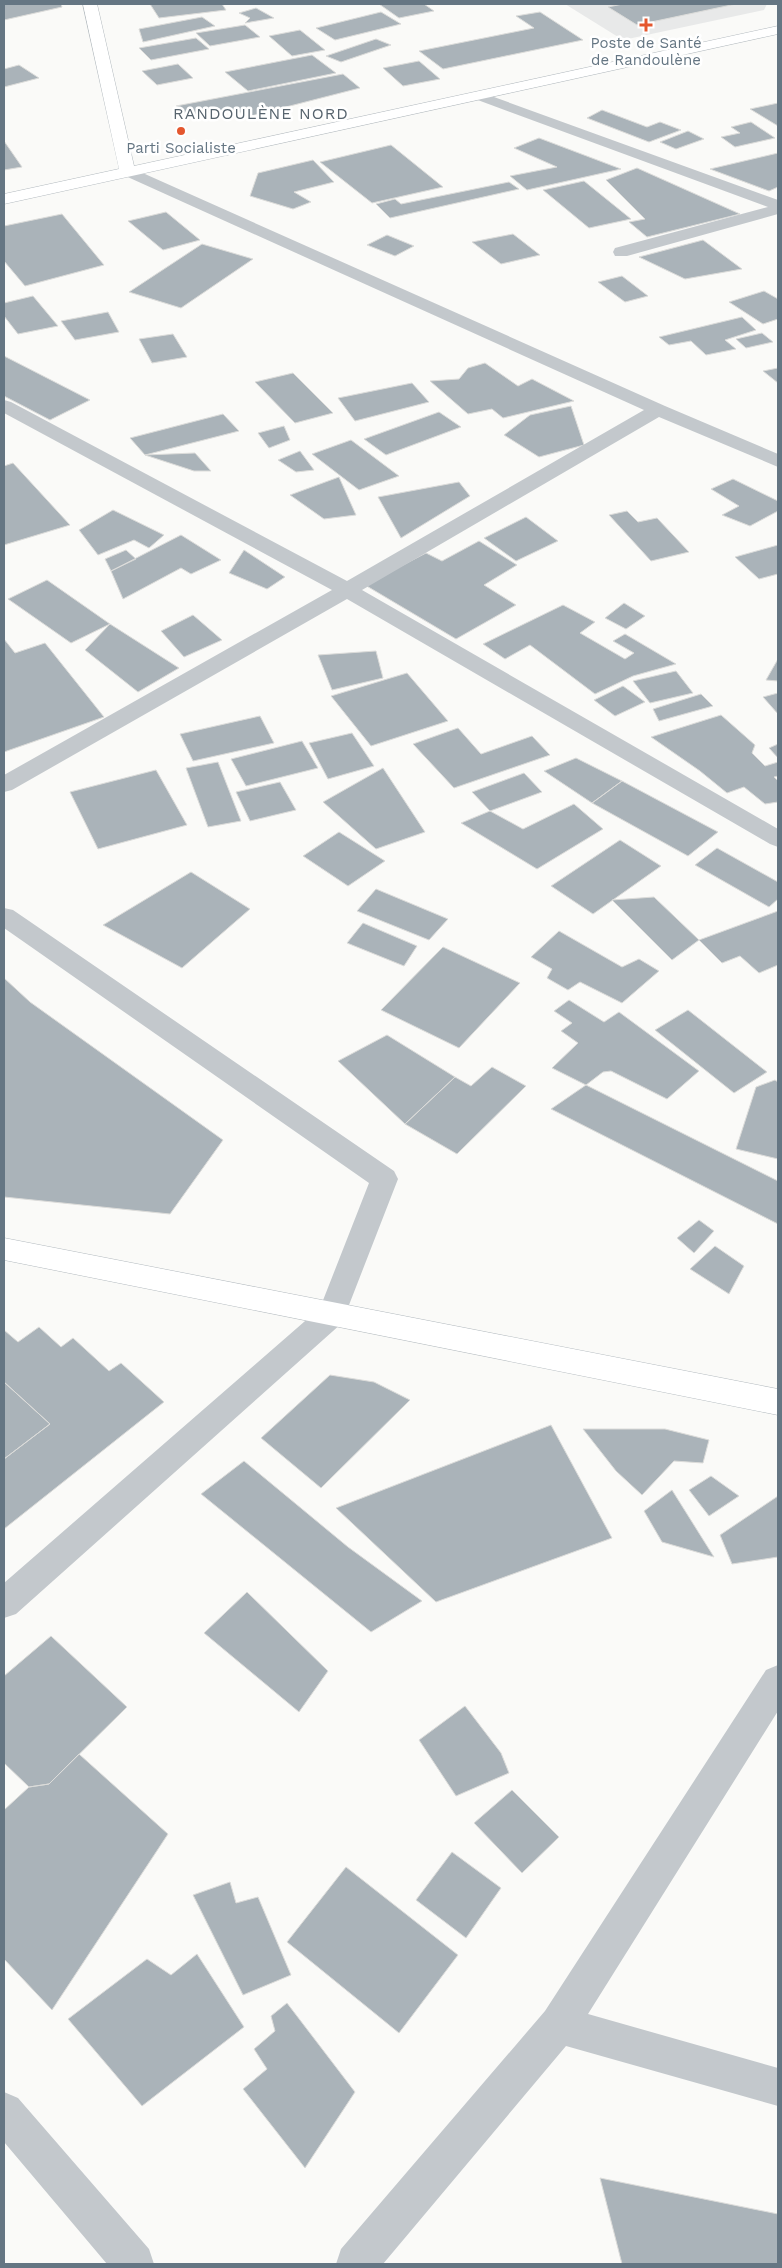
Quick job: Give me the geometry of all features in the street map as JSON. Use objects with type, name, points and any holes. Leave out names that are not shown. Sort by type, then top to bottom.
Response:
[{"type":"main road","points":[[90,4],[127,171]]},
{"type":"main road","points":[[4,199],[778,30]]},
{"type":"main road","points":[[4,1249],[778,1402]]},
{"type":"street","points":[[480,96],[778,205]]},
{"type":"street","points":[[127,171],[658,410],[778,461]]},
{"type":"street","points":[[622,252],[778,209]]},
{"type":"street","points":[[4,406],[348,590],[778,839]]},
{"type":"street","points":[[4,785],[348,590],[658,410]]},
{"type":"street","points":[[4,916],[384,1179],[332,1315],[4,1603]]},
{"type":"street","points":[[356,2264],[559,2025],[778,1681]]},
{"type":"street","points":[[559,2025],[778,2087]]},
{"type":"street","points":[[4,2112],[134,2264]]},
{"type":"shaded area","name":"Poste de Santé de Randoulène","points":[[565,4],[767,4],[764,10],[623,40]]},
{"type":"building","points":[[4,4],[61,4],[62,7],[4,20]]},
{"type":"building","points":[[150,4],[222,4],[226,10],[159,18]]},
{"type":"building","points":[[379,4],[424,4],[434,11],[399,18]]},
{"type":"building","points":[[623,4],[736,4],[637,25],[608,7]]},
{"type":"building","points":[[256,8],[274,18],[245,23],[250,18],[239,13]]},
{"type":"building","points":[[381,12],[401,24],[335,40],[316,28]]},
{"type":"building","points":[[540,12],[583,40],[443,69],[419,51],[534,28],[516,16]]},
{"type":"building","points":[[202,17],[215,26],[143,42],[139,29]]},
{"type":"building","points":[[245,25],[260,37],[210,46],[196,33]]},
{"type":"building","points":[[300,30],[325,50],[292,56],[269,36]]},
{"type":"building","points":[[196,38],[209,49],[151,60],[139,48]]},
{"type":"building","points":[[376,39],[391,45],[341,62],[326,56]]},
{"type":"building","points":[[312,55],[336,73],[248,91],[225,72]]},
{"type":"building","points":[[419,61],[440,79],[403,86],[383,68]]},
{"type":"building","points":[[178,64],[193,78],[157,85],[142,71]]},
{"type":"building","points":[[19,65],[39,78],[4,87],[4,69]]},
{"type":"building","points":[[343,74],[360,88],[247,117],[236,110],[189,116],[176,106]]},
{"type":"building","points":[[778,103],[778,126],[750,109]]},
{"type":"building","points":[[602,110],[647,127],[660,122],[681,130],[649,142],[587,118]]},
{"type":"building","points":[[751,122],[775,138],[735,147],[721,137],[740,133],[731,127]]},
{"type":"building","points":[[688,131],[704,139],[676,149],[660,142]]},
{"type":"building","points":[[539,138],[621,169],[527,190],[510,176],[557,167],[514,148]]},
{"type":"building","points":[[4,141],[22,167],[4,170]]},
{"type":"building","points":[[391,145],[443,187],[372,203],[320,162]]},
{"type":"building","points":[[778,153],[778,187],[769,191],[710,169]]},
{"type":"building","points":[[313,160],[334,182],[294,192],[311,202],[293,209],[250,196],[258,173]]},
{"type":"building","points":[[637,168],[740,214],[647,237],[629,222],[645,219],[606,180]]},
{"type":"building","points":[[584,181],[631,219],[589,228],[543,190]]},
{"type":"building","points":[[509,182],[519,189],[390,218],[376,204],[395,199],[401,204]]},
{"type":"building","points":[[166,212],[200,240],[163,250],[128,221]]},
{"type":"building","points":[[62,214],[104,265],[25,286],[4,261],[4,226]]},
{"type":"building","points":[[513,234],[540,255],[501,264],[472,242]]},
{"type":"building","points":[[387,235],[414,246],[395,256],[367,245]]},
{"type":"building","points":[[703,240],[742,269],[685,279],[639,257]]},
{"type":"building","points":[[202,244],[253,259],[181,308],[129,292]]},
{"type":"building","points":[[622,276],[648,296],[625,302],[598,282]]},
{"type":"building","points":[[764,291],[778,299],[778,319],[763,324],[729,302]]},
{"type":"building","points":[[33,296],[58,326],[18,334],[4,316],[4,303]]},
{"type":"building","points":[[108,312],[119,332],[75,340],[61,321]]},
{"type":"building","points":[[742,317],[756,330],[725,340],[736,349],[706,355],[691,341],[669,345],[659,337]]},
{"type":"building","points":[[762,333],[773,342],[746,348],[736,339]]},
{"type":"building","points":[[173,334],[187,357],[152,363],[139,339]]},
{"type":"building","points":[[4,356],[90,400],[50,420],[4,396]]},
{"type":"building","points":[[485,363],[518,386],[532,379],[574,401],[503,418],[492,409],[468,414],[430,381],[459,379],[468,368]]},
{"type":"building","points":[[778,368],[778,383],[763,371]]},
{"type":"building","points":[[293,373],[333,413],[295,423],[255,382]]},
{"type":"building","points":[[412,383],[429,402],[355,421],[338,398]]},
{"type":"building","points":[[571,406],[584,445],[539,457],[504,435],[530,415]]},
{"type":"building","points":[[439,412],[461,427],[386,455],[364,439]]},
{"type":"building","points":[[223,414],[239,431],[145,455],[130,438]]},
{"type":"building","points":[[284,426],[290,440],[269,448],[258,433]]},
{"type":"building","points":[[351,440],[399,476],[359,490],[312,454]]},
{"type":"building","points":[[300,451],[314,470],[296,472],[278,460]]},
{"type":"building","points":[[195,453],[211,471],[194,471],[145,455]]},
{"type":"building","points":[[13,463],[70,525],[4,545],[4,466]]},
{"type":"building","points":[[339,477],[356,515],[324,519],[290,495]]},
{"type":"building","points":[[733,479],[778,501],[778,511],[750,526],[722,515],[739,506],[711,489]]},
{"type":"building","points":[[459,482],[470,496],[401,538],[378,497]]},
{"type":"building","points":[[113,510],[164,535],[149,548],[134,540],[98,555],[79,530]]},
{"type":"building","points":[[627,511],[638,522],[657,518],[689,552],[651,561],[609,515]]},
{"type":"building","points":[[526,517],[558,541],[516,561],[484,538]]},
{"type":"building","points":[[181,535],[221,560],[191,574],[181,568],[123,599],[111,571]]},
{"type":"building","points":[[479,541],[517,565],[484,585],[516,605],[456,639],[365,585],[426,553],[442,561]]},
{"type":"building","points":[[778,545],[778,574],[759,579],[735,557]]},
{"type":"building","points":[[126,550],[136,559],[111,571],[105,559]]},
{"type":"building","points":[[244,550],[285,577],[267,589],[229,573]]},
{"type":"building","points":[[47,580],[110,624],[71,643],[8,599]]},
{"type":"building","points":[[624,603],[645,616],[626,629],[605,618]]},
{"type":"building","points":[[563,605],[595,622],[580,633],[625,659],[634,653],[613,641],[625,634],[676,664],[633,676],[595,694],[530,645],[505,659],[483,644]]},
{"type":"building","points":[[193,615],[222,640],[184,657],[161,631]]},
{"type":"building","points":[[110,624],[179,668],[138,692],[85,650]]},
{"type":"building","points":[[4,639],[15,653],[45,643],[104,717],[4,752]]},
{"type":"building","points":[[376,651],[383,678],[332,690],[318,655]]},
{"type":"building","points":[[778,659],[778,681],[766,680]]},
{"type":"building","points":[[676,671],[693,693],[650,703],[633,681]]},
{"type":"building","points":[[407,673],[448,721],[371,746],[331,696]]},
{"type":"building","points":[[623,686],[645,702],[615,716],[594,700]]},
{"type":"building","points":[[778,693],[778,714],[763,697]]},
{"type":"building","points":[[701,694],[713,706],[659,721],[653,709]]},
{"type":"building","points":[[721,715],[755,745],[752,753],[765,766],[778,762],[778,776],[774,777],[778,781],[778,802],[765,804],[744,787],[727,793],[700,771],[651,737]]},
{"type":"building","points":[[260,716],[274,743],[193,761],[180,734]]},
{"type":"building","points":[[458,728],[481,754],[532,736],[550,755],[454,788],[413,744]]},
{"type":"building","points":[[352,733],[374,766],[328,779],[309,743]]},
{"type":"building","points":[[302,741],[318,768],[246,786],[231,759]]},
{"type":"building","points":[[778,744],[778,758],[769,748]]},
{"type":"building","points":[[576,758],[622,781],[592,803],[544,771]]},
{"type":"building","points":[[218,762],[241,821],[208,827],[186,768]]},
{"type":"building","points":[[383,768],[425,832],[376,849],[323,802]]},
{"type":"building","points":[[156,770],[187,825],[98,849],[70,792]]},
{"type":"building","points":[[524,773],[542,792],[490,811],[472,792]]},
{"type":"building","points":[[622,781],[718,832],[688,856],[592,803]]},
{"type":"building","points":[[280,782],[296,810],[250,821],[236,792]]},
{"type":"building","points":[[574,804],[603,829],[537,869],[461,823],[490,811],[523,829]]},
{"type":"building","points":[[339,832],[385,861],[348,886],[303,856]]},
{"type":"building","points":[[620,840],[661,866],[593,914],[551,886]]},
{"type":"building","points":[[717,848],[778,882],[778,899],[769,907],[695,865]]},
{"type":"building","points":[[191,872],[250,909],[182,968],[103,925]]},
{"type":"building","points":[[376,889],[448,919],[429,940],[357,911]]},
{"type":"building","points":[[654,897],[699,940],[672,960],[612,900]]},
{"type":"building","points":[[778,911],[778,965],[759,973],[740,956],[722,963],[699,940]]},
{"type":"building","points":[[363,923],[417,946],[404,966],[347,943]]},
{"type":"building","points":[[559,931],[622,967],[639,959],[659,971],[622,1003],[580,982],[568,990],[547,978],[552,969],[531,957]]},
{"type":"building","points":[[443,947],[520,983],[459,1048],[381,1010]]},
{"type":"building","points":[[4,978],[30,1002],[223,1140],[170,1214],[4,1197]]},
{"type":"building","points":[[569,1000],[604,1022],[619,1012],[699,1071],[667,1099],[611,1071],[603,1072],[586,1085],[552,1068],[578,1043],[561,1031],[572,1023],[554,1011]]},
{"type":"building","points":[[688,1010],[767,1072],[734,1093],[655,1030]]},
{"type":"building","points":[[387,1035],[455,1077],[405,1124],[338,1061]]},
{"type":"building","points":[[492,1067],[526,1086],[457,1154],[405,1124],[455,1077],[471,1086]]},
{"type":"building","points":[[775,1080],[778,1082],[778,1159],[736,1149],[756,1087]]},
{"type":"building","points":[[586,1085],[778,1181],[778,1224],[551,1109]]},
{"type":"building","points":[[699,1220],[714,1231],[694,1253],[677,1238]]},
{"type":"building","points":[[715,1246],[744,1266],[729,1294],[690,1269]]},
{"type":"building","points":[[39,1327],[61,1347],[73,1338],[109,1371],[121,1363],[164,1402],[4,1529],[4,1459],[50,1424],[4,1382],[4,1330],[18,1342]]},
{"type":"building","points":[[330,1375],[374,1382],[410,1400],[321,1488],[261,1438]]},
{"type":"building","points":[[4,1382],[50,1424],[4,1459]]},
{"type":"building","points":[[551,1425],[612,1538],[436,1602],[336,1508]]},
{"type":"building","points":[[583,1429],[665,1429],[709,1440],[703,1463],[674,1461],[642,1495],[616,1471]]},
{"type":"building","points":[[244,1461],[348,1547],[422,1601],[371,1632],[201,1494]]},
{"type":"building","points":[[711,1476],[739,1496],[709,1516],[689,1490]]},
{"type":"building","points":[[672,1490],[714,1557],[662,1542],[644,1511]]},
{"type":"building","points":[[778,1496],[778,1557],[732,1564],[720,1535]]},
{"type":"building","points":[[247,1592],[328,1671],[299,1712],[204,1633]]},
{"type":"building","points":[[51,1636],[127,1707],[49,1784],[29,1787],[4,1763],[4,1676]]},
{"type":"building","points":[[465,1706],[501,1753],[509,1773],[456,1796],[419,1740]]},
{"type":"building","points":[[79,1754],[168,1834],[52,2010],[4,1959],[4,1810],[29,1787],[49,1784]]},
{"type":"building","points":[[512,1790],[559,1837],[522,1873],[474,1823]]},
{"type":"building","points":[[452,1852],[501,1888],[466,1938],[416,1900]]},
{"type":"building","points":[[346,1867],[458,1955],[399,2033],[287,1942]]},
{"type":"building","points":[[230,1882],[236,1903],[258,1897],[291,1975],[243,1995],[193,1895]]},
{"type":"building","points":[[197,1954],[244,2027],[142,2106],[68,2019],[147,1959],[171,1975]]},
{"type":"building","points":[[287,2003],[355,2092],[305,2168],[243,2089],[267,2069],[254,2049],[275,2031],[271,2016]]},
{"type":"building","points":[[600,2178],[778,2214],[778,2264],[622,2264]]},
{"type":"place","name":"Poste de Santé de Randoulène","points":[[646,25]]},
{"type":"place","name":"Parti Socialiste","points":[[181,131]]},
{"type":"district","name":"RANDOULÈNE NORD","points":[[261,113]]}]
